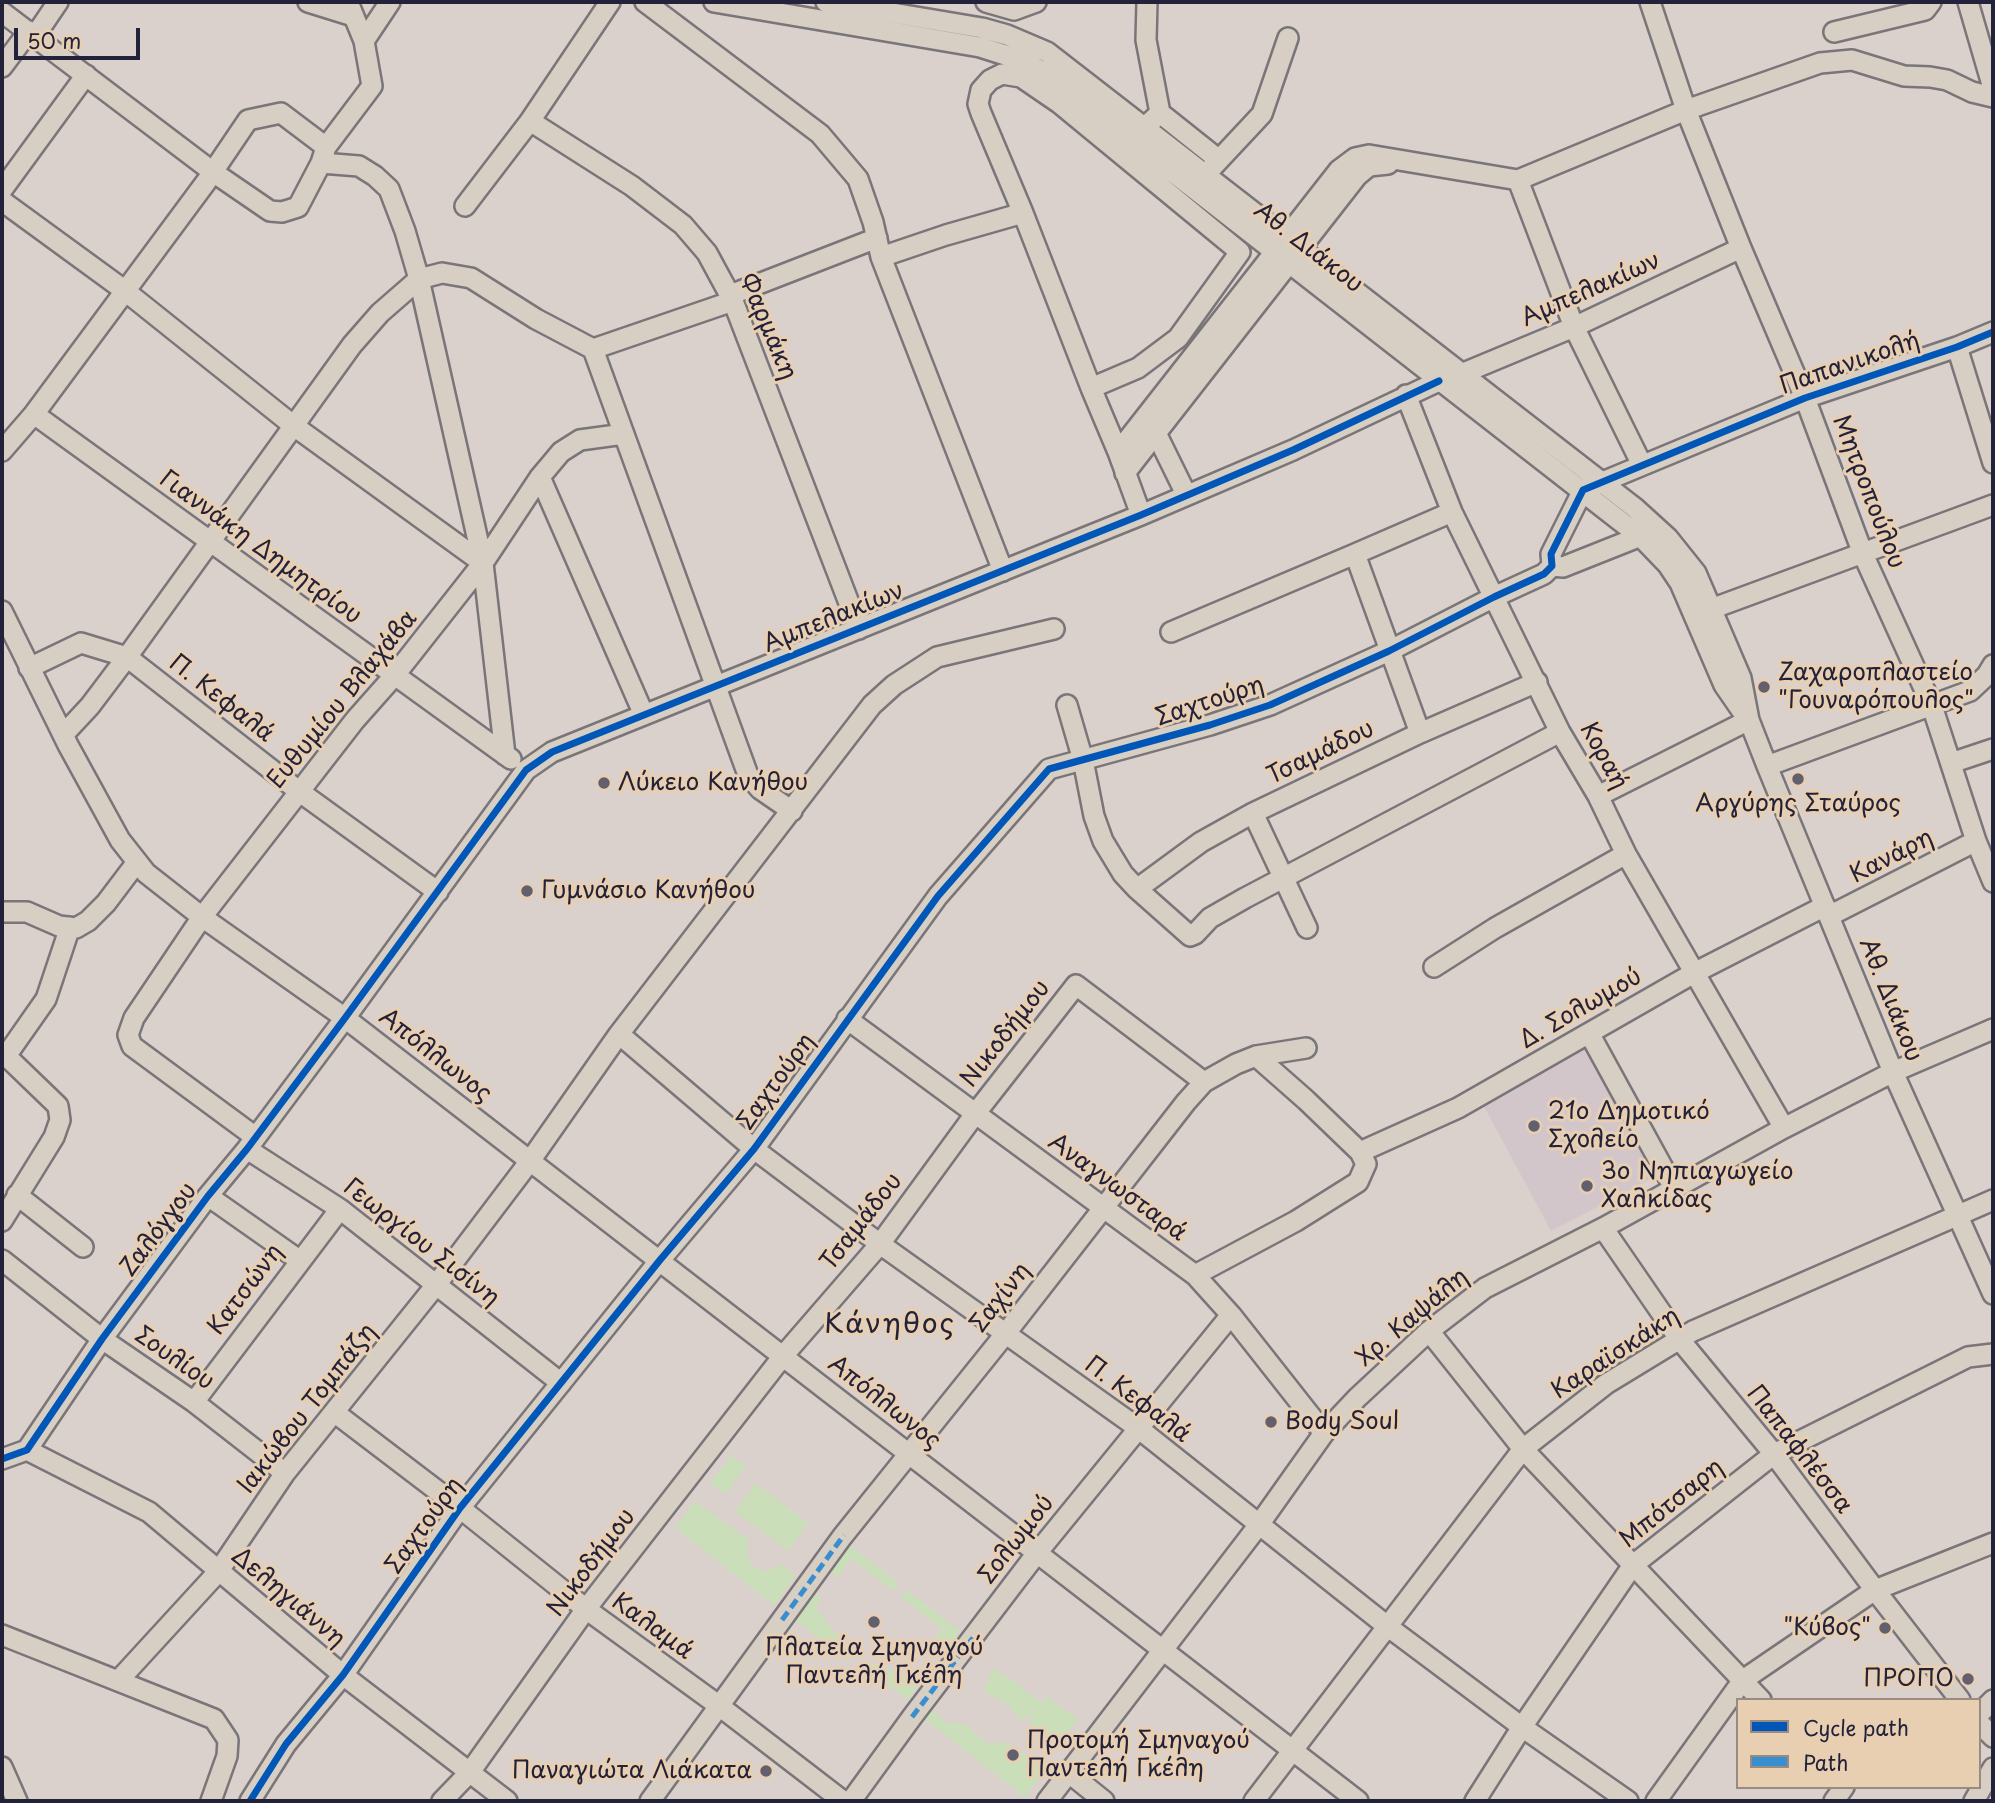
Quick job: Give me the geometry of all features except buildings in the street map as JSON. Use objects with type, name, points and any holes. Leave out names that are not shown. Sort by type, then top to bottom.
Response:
[{"type":"street","points":[[2,66],[58,2]]},
{"type":"street","points":[[2,12],[213,172],[270,211],[282,212],[298,207],[324,155],[372,86],[364,41],[350,9],[329,10],[308,2]]},
{"type":"street","points":[[364,41],[390,2]]},
{"type":"street","points":[[465,206],[530,121],[610,2]]},
{"type":"street","points":[[645,2],[820,134],[858,179],[879,248],[1003,571]]},
{"type":"street","name":"Αθ. Διάκου","points":[[714,2],[980,47],[1021,60],[1057,81],[1287,251],[1461,374],[1653,523],[1682,553],[1696,573],[1741,678],[1749,720],[1767,766],[1893,1072],[1993,1294]]},
{"type":"street","name":"Αθ. Διάκου","points":[[825,2],[982,28],[1027,43],[1068,66],[1145,127],[1212,167],[1287,251],[1439,381],[1641,537],[1668,565],[1680,583],[1724,685],[1749,720]]},
{"type":"street","points":[[986,2],[1007,10],[1036,2]]},
{"type":"street","points":[[1147,2],[1146,40],[1160,113],[1212,167],[1262,114],[1288,37]]},
{"type":"street","name":"Μητροπούλου","points":[[1650,2],[1686,110],[1805,398],[1863,554],[1932,706],[1976,841],[1989,861],[1993,882]]},
{"type":"street","points":[[1834,32],[1925,10],[1931,2]]},
{"type":"street","points":[[1968,2],[1993,88]]},
{"type":"street","points":[[1125,473],[1287,251],[1339,170],[1355,158],[1369,155],[1518,180],[1686,110],[1820,63],[1852,60],[1904,76],[1930,76],[1947,80],[1972,92],[1993,97]]},
{"type":"street","points":[[1091,388],[1138,368],[1178,338],[1240,252],[1059,103],[1021,77],[1002,74],[985,84],[978,104],[1141,515]]},
{"type":"street","points":[[2,190],[86,75]]},
{"type":"street","points":[[2,451],[34,414],[213,172],[248,120],[281,113],[324,155],[359,166],[389,189],[405,231],[419,279],[483,563],[505,755]]},
{"type":"street","points":[[1145,127],[1160,113]]},
{"type":"street","name":"Φαρμάκη","points":[[530,121],[632,186],[683,225],[707,253],[731,298],[859,629]]},
{"type":"street","points":[[1518,180],[1574,327],[1642,465]]},
{"type":"street","points":[[2,201],[124,290],[294,426],[483,563]]},
{"type":"street","points":[[593,349],[731,298],[879,248],[946,235],[1023,213]]},
{"type":"street","name":"Αμπελακίων","points":[[1461,374],[1574,327],[1741,248]]},
{"type":"street","points":[[1118,452],[1287,251]]},
{"type":"street","points":[[63,735],[90,706],[127,657],[352,345],[380,313],[419,279],[442,272],[471,278],[536,319],[593,349],[748,775],[760,789],[792,811]]},
{"type":"street","name":"Παπανικολή","points":[[1583,490],[1805,398],[1957,347],[1993,332]]},
{"type":"street","points":[[1957,347],[1993,463]]},
{"type":"street","name":"Αμπελακίων","points":[[345,1018],[526,770],[552,752],[1141,515],[1293,450],[1439,381]]},
{"type":"street","name":"Κοραή","points":[[1406,395],[1452,512],[1560,732],[1598,796],[1626,854],[1784,1128]]},
{"type":"street","name":"Γιαννάκη Δημητρίου","points":[[34,414],[526,770]]},
{"type":"street","points":[[1156,433],[1186,494]]},
{"type":"street","name":"Ευθυμίου Βλαχάβα","points":[[128,1035],[134,1018],[202,917],[355,720],[394,676],[483,563],[540,477],[561,452],[580,440],[624,434]]},
{"type":"street","points":[[540,477],[644,715]]},
{"type":"street","points":[[1552,566],[1551,554],[1583,490]]},
{"type":"street","points":[[1711,609],[1993,505]]},
{"type":"street","points":[[1171,632],[1452,512]]},
{"type":"street","name":"Σαχτούρη","points":[[250,1801],[286,1744],[343,1675],[460,1507],[754,1149],[938,896],[1048,769],[1210,725],[1270,705],[1389,651],[1544,574],[1552,566],[1563,566],[1641,537]]},
{"type":"street","points":[[1355,554],[1420,733]]},
{"type":"street","name":"Απόλλωνος","points":[[2,611],[63,735],[120,840],[146,873],[202,917],[345,1018],[1358,1801]]},
{"type":"street","name":"Ιακώβου Τομπάζη","points":[[118,1681],[218,1572],[285,1473],[436,1285],[530,1161],[619,1034],[872,705],[894,685],[937,657],[1054,629]]},
{"type":"street","name":"Π. Κεφαλά","points":[[29,668],[81,643],[127,657],[300,792],[438,892]]},
{"type":"street","points":[[1767,766],[1970,691],[1987,675],[1993,665]]},
{"type":"street","name":"Τσαμάδου","points":[[1137,889],[1201,842],[1254,813],[1420,733],[1537,682]]},
{"type":"street","points":[[1067,705],[1083,760],[1094,816],[1103,841],[1123,874],[1190,936],[1210,918],[1560,732]]},
{"type":"street","points":[[1598,796],[1749,720]]},
{"type":"street","points":[[1951,763],[1993,749]]},
{"type":"street","points":[[1254,813],[1307,928]]},
{"type":"street","name":"Κανάρη","points":[[1827,911],[1976,841]]},
{"type":"street","points":[[1434,967],[1495,928],[1626,854]]},
{"type":"street","points":[[2,912],[27,912],[59,926],[76,928],[88,921],[106,903],[137,862]]},
{"type":"street","name":"Δ. Σολωμού","points":[[1195,1275],[1296,1221],[1358,1182],[1363,1158],[1458,1108],[1694,972],[1827,911]]},
{"type":"street","points":[[2,1221],[54,1137],[60,1119],[58,1106],[4,1054],[46,999],[70,927]]},
{"type":"street","name":"Νικοδήμου","points":[[975,1114],[1076,985],[1204,1082]]},
{"type":"street","name":"Ζαλόγγου","points":[[27,1450],[102,1339],[345,1018]]},
{"type":"street","name":"Αναγνωσταρά","points":[[847,1018],[1195,1275],[1231,1315],[1324,1433]]},
{"type":"street","name":"Χρ. Καψάλη","points":[[1046,1801],[1258,1525],[1324,1433],[1357,1398],[1429,1331],[1485,1289],[1603,1228],[1784,1128],[1893,1072],[1993,1029]]},
{"type":"street","points":[[1589,1033],[1674,1188]]},
{"type":"street","name":"Π. Κεφαλά","points":[[619,1034],[754,1149],[880,1244],[1138,1428],[1387,1626],[1522,1727],[1628,1801]]},
{"type":"street","name":"Γεωργίου Σισίνη","points":[[128,1035],[132,1046],[250,1142],[340,1209],[561,1383]]},
{"type":"street","name":"Σαχίνη","points":[[650,1801],[844,1535],[1006,1333],[1101,1208],[1204,1082],[1256,1056],[1306,1048]]},
{"type":"street","points":[[1256,1056],[1306,1100],[1363,1158]]},
{"type":"street","name":"Τσαμάδου","points":[[783,1356],[880,1244],[975,1114]]},
{"type":"street","points":[[16,1195],[83,1247]]},
{"type":"street","points":[[208,1196],[299,1260]]},
{"type":"street","name":"Καραϊσκάκη","points":[[1254,1801],[1523,1449],[1606,1384],[1693,1331],[1993,1200]]},
{"type":"street","name":"Κατσώνη","points":[[194,1402],[340,1209]]},
{"type":"street","name":"Παπαφλέσσα","points":[[1603,1228],[1680,1340],[1774,1454],[1958,1698]]},
{"type":"street","name":"Σουλίου","points":[[2,1260],[102,1339],[194,1402],[285,1473]]},
{"type":"street","name":"Σολωμού","points":[[851,1801],[1037,1553],[1231,1315]]},
{"type":"street","points":[[1429,1331],[1523,1449],[1759,1698]]},
{"type":"street","name":"Μπότσαρη","points":[[1475,1801],[1522,1727],[1633,1565],[1774,1454],[1968,1357],[1993,1354]]},
{"type":"street","name":"Νικοδήμου","points":[[442,1801],[470,1772],[586,1609],[783,1356]]},
{"type":"street","name":"Καλαμά","points":[[334,1412],[460,1507],[586,1609],[718,1705],[842,1801]]},
{"type":"street","points":[[2,1459],[27,1450]]},
{"type":"street","name":"Δεληγιάννη","points":[[27,1450],[149,1512],[343,1675],[507,1801]]},
{"type":"street","points":[[1656,1801],[1743,1680],[1875,1590],[1993,1543]]},
{"type":"street","points":[[2,1635],[214,1719],[228,1740],[227,1756],[211,1801]]},
{"type":"street","points":[[2,1767],[17,1801]]},
{"type":"street","points":[[1981,1789],[1993,1768]]},
{"type":"street","points":[[1068,1772],[1104,1801]]},
{"type":"shaded area","points":[[1587,1039],[1661,1174],[1551,1231],[1481,1101]]},
{"type":"green space","points":[[732,1456],[746,1467],[724,1494],[710,1483]]},
{"type":"green space","points":[[756,1483],[808,1523],[788,1551],[735,1511]]},
{"type":"green space","points":[[695,1501],[749,1540],[746,1555],[753,1567],[765,1571],[776,1568],[780,1563],[796,1575],[774,1605],[675,1528]]},
{"type":"green space","points":[[842,1540],[899,1583],[893,1591],[852,1559],[838,1576],[826,1570]]},
{"type":"green space","points":[[807,1587],[820,1597],[817,1609],[853,1652],[848,1660],[787,1614]]},
{"type":"green space","points":[[907,1590],[960,1631],[940,1660],[933,1655],[929,1647],[942,1629],[901,1597]]},
{"type":"green space","points":[[865,1660],[902,1674],[910,1672],[921,1680],[908,1700],[860,1663]]},
{"type":"green space","points":[[993,1669],[1019,1684],[1040,1703],[1046,1696],[1078,1720],[1056,1747],[1048,1738],[1034,1730],[1030,1722],[1029,1717],[1037,1706],[1022,1721],[1007,1703],[983,1691]]},
{"type":"green space","points":[[936,1688],[943,1692],[932,1710],[947,1723],[966,1724],[973,1733],[989,1744],[1010,1742],[1013,1749],[1023,1752],[1044,1771],[1025,1797],[926,1720],[921,1710]]},
{"type":"marked path","points":[[782,1620],[844,1535]]},
{"type":"marked path","points":[[912,1717],[975,1635]]},
{"type":"cycle path","points":[[250,1801],[286,1744],[343,1675],[460,1508],[660,1260],[754,1149],[938,896],[1049,769],[1210,725],[1270,705],[1389,651],[1544,574],[1552,566],[1551,554],[1583,490],[1805,398],[1957,347],[1993,332]]},
{"type":"cycle path","points":[[2,1459],[27,1450],[102,1339],[345,1018],[526,770],[552,752],[1141,515],[1293,450],[1439,381]]},
{"type":"place","name":"Ζαχαροπλαστείο \"Γουναρόπουλος\"","points":[[1764,687]]},
{"type":"place","name":"Αργύρης Σταύρος","points":[[1798,779]]},
{"type":"place","name":"Λύκειο Κανήθου","points":[[604,783]]},
{"type":"place","name":"Γυμνάσιο Κανήθου","points":[[527,891]]},
{"type":"place","name":"21ο Δημοτικό Σχολείο","points":[[1534,1126]]},
{"type":"place","name":"3ο Νηπιαγωγείο Χαλκίδας","points":[[1587,1186]]},
{"type":"place","name":"Body Soul","points":[[1271,1422]]},
{"type":"place","name":"Πλατεία Σμηναγού Παντελή Γκέλη","points":[[874,1622]]},
{"type":"place","name":"\"Κύβος\"","points":[[1885,1628]]},
{"type":"place","name":"ΠΡΟΠΟ","points":[[1968,1679]]},
{"type":"place","name":"Προτομή Σμηναγού Παντελή Γκέλη","points":[[1013,1755]]},
{"type":"place","name":"Παναγιώτα Λιάκατα","points":[[766,1771]]},
{"type":"district","name":"Κάνηθος","points":[[890,1325]]}]
